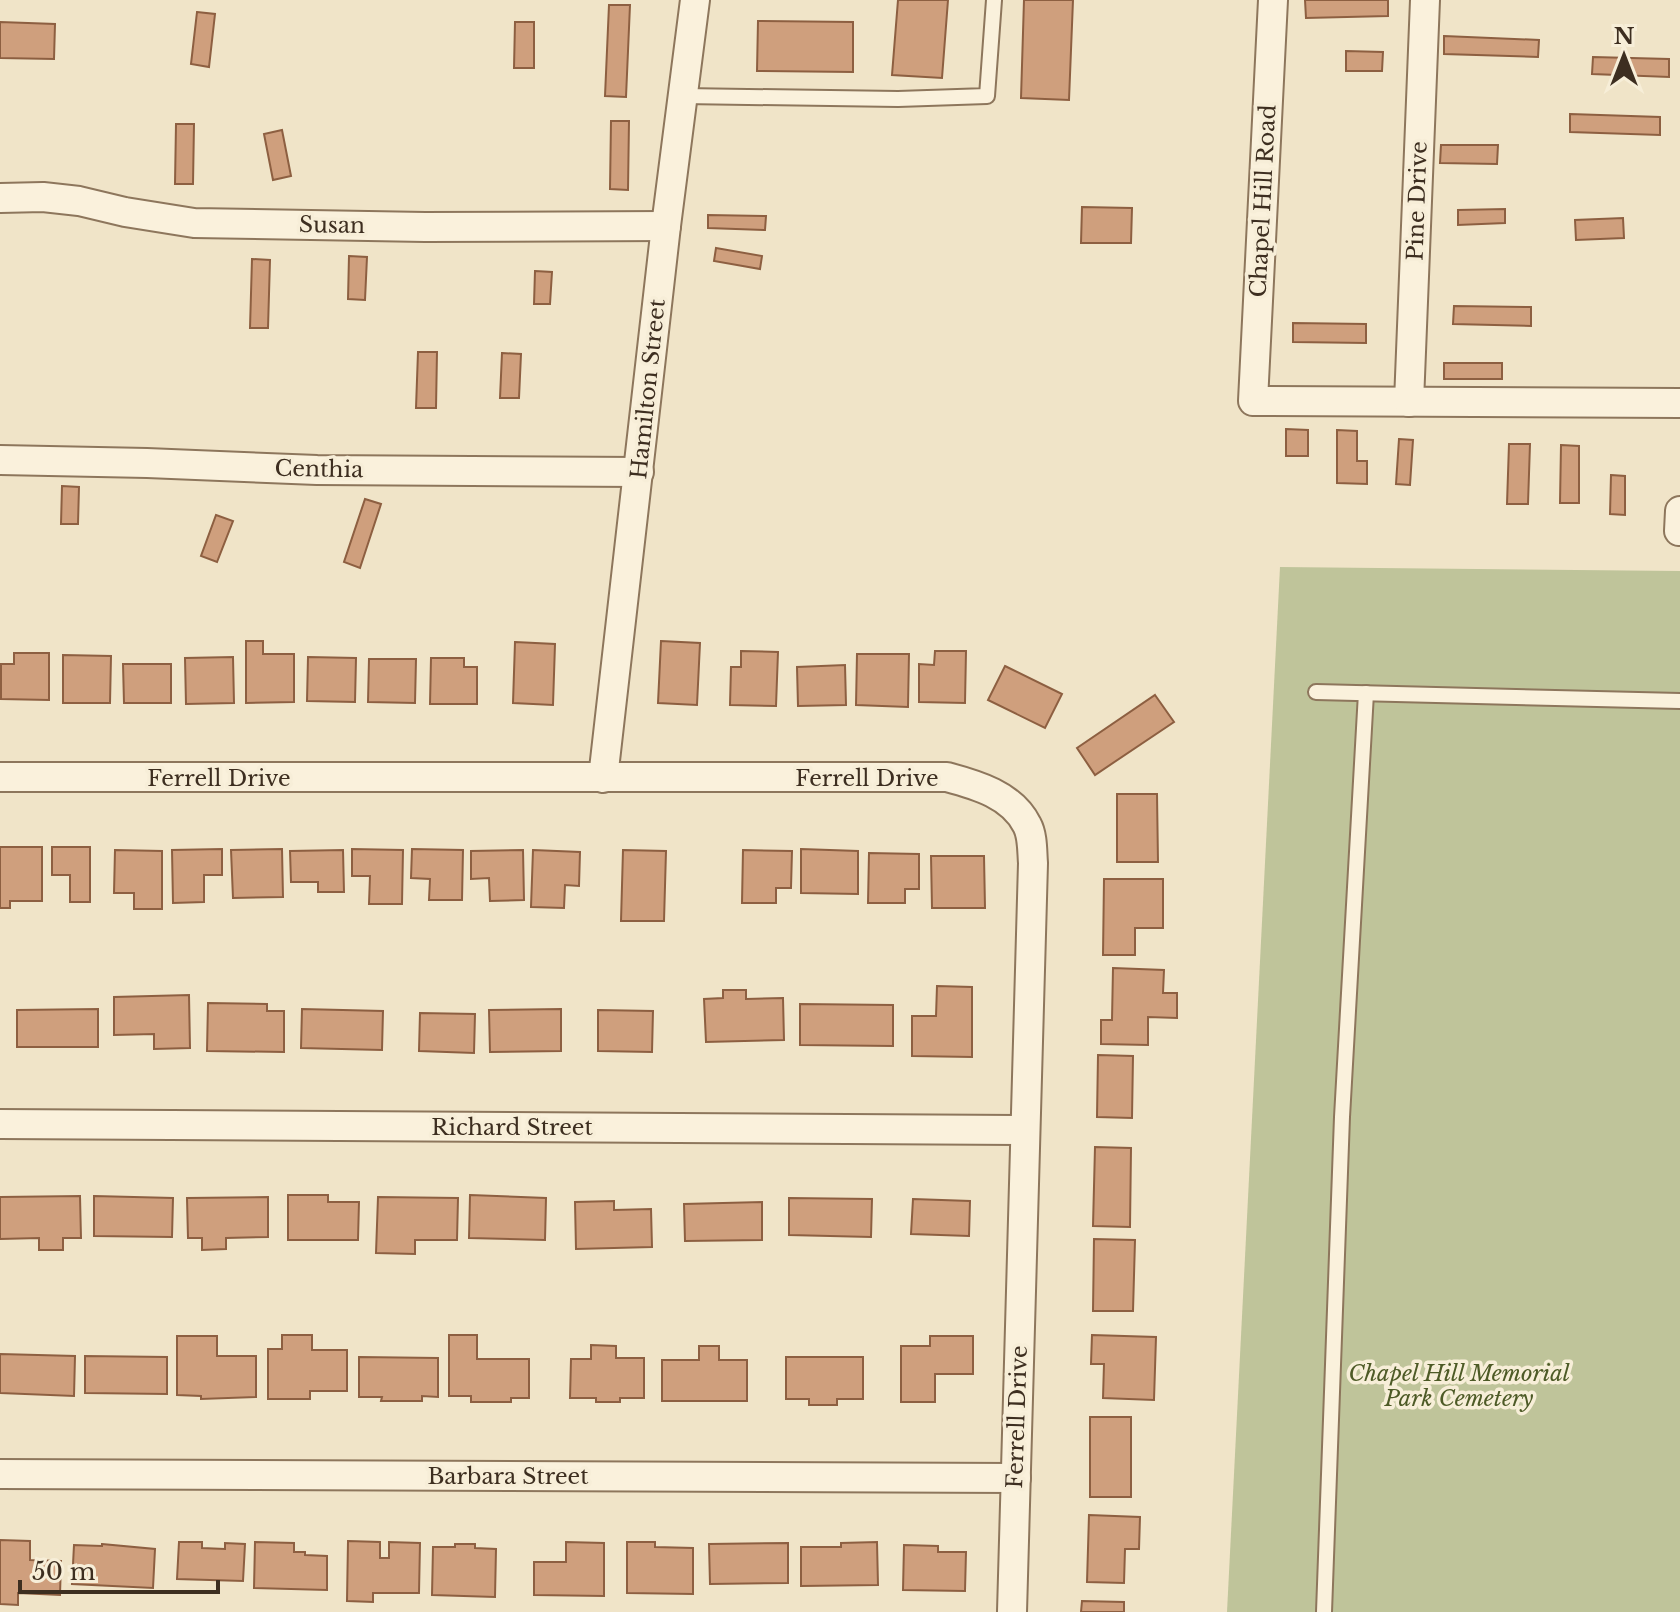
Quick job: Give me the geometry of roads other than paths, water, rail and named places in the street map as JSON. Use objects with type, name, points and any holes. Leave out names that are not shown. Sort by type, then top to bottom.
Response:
[{"type":"street","name":"Hamilton Street","points":[[603,778],[695,0]]},
{"type":"street","name":"Chapel Hill Road","points":[[1273,0],[1253,401],[1409,402]]},
{"type":"street","name":"Pine Drive","points":[[1409,402],[1425,0]]},
{"type":"street","name":"Susan","points":[[0,198],[43,197],[79,201],[194,223],[425,227],[666,226]]},
{"type":"street","points":[[1409,402],[1680,403]]},
{"type":"street","name":"Centhia","points":[[0,460],[317,470],[639,472]]},
{"type":"street","points":[[1679,531],[1680,511]]},
{"type":"street","name":"Ferrell Drive","points":[[0,777],[947,777],[984,789],[1010,805],[1027,826],[1033,863],[1012,1612]]},
{"type":"street","name":"Richard Street","points":[[0,1124],[1025,1130]]},
{"type":"street","name":"Barbara Street","points":[[0,1474],[1016,1478]]},
{"type":"lane","points":[[683,96],[898,99],[987,96],[994,0]]},
{"type":"lane","points":[[1316,692],[1680,701]]},
{"type":"lane","points":[[1324,1612],[1342,1117],[1366,693]]},
{"type":"park label","name":"Chapel Hill Memorial Park Cemetery","points":[[1459,1386]]}]
